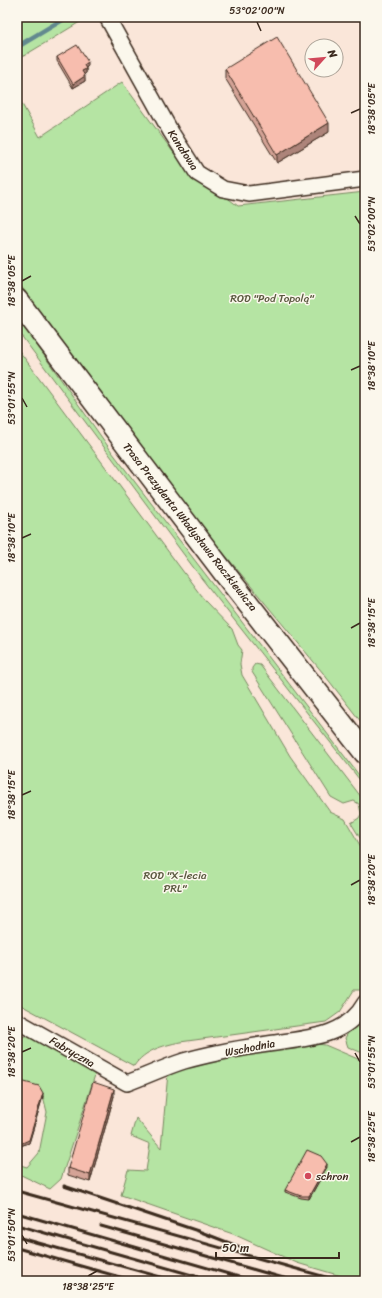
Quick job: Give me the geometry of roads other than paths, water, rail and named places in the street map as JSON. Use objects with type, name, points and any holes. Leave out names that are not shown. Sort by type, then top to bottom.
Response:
[{"type":"main road","name":"Trasa Prezydenta Władysława Raczkiewicza","points":[[17,300],[225,574],[365,753]]},
{"type":"street","name":"Kanałowa","points":[[107,17],[171,132],[198,173],[223,189],[249,194],[365,179]]},
{"type":"street","name":"Wschodnia","points":[[127,1083],[185,1061],[267,1044],[326,1034],[347,1024],[359,1012],[365,1003]]},
{"type":"street","name":"Fabryczna","points":[[17,1021],[127,1083]]},
{"type":"waterway","points":[[17,47],[67,17]]},
{"type":"railway","points":[[64,1186],[201,1232],[245,1249]]},
{"type":"railway","points":[[17,1191],[340,1281]]},
{"type":"railway","points":[[17,1213],[253,1281]]},
{"type":"railway","points":[[17,1225],[213,1281]]},
{"type":"railway","points":[[101,1226],[294,1281]]},
{"type":"railway","points":[[17,1237],[175,1281]]},
{"type":"railway","points":[[17,1248],[134,1281]]},
{"type":"place","name":"schron","points":[[308,1176]]},
{"type":"park label","name":"ROD \"Pod Topolą\"","points":[[272,298]]},
{"type":"park label","name":"ROD \"X-lecia PRL\"","points":[[175,881]]}]
